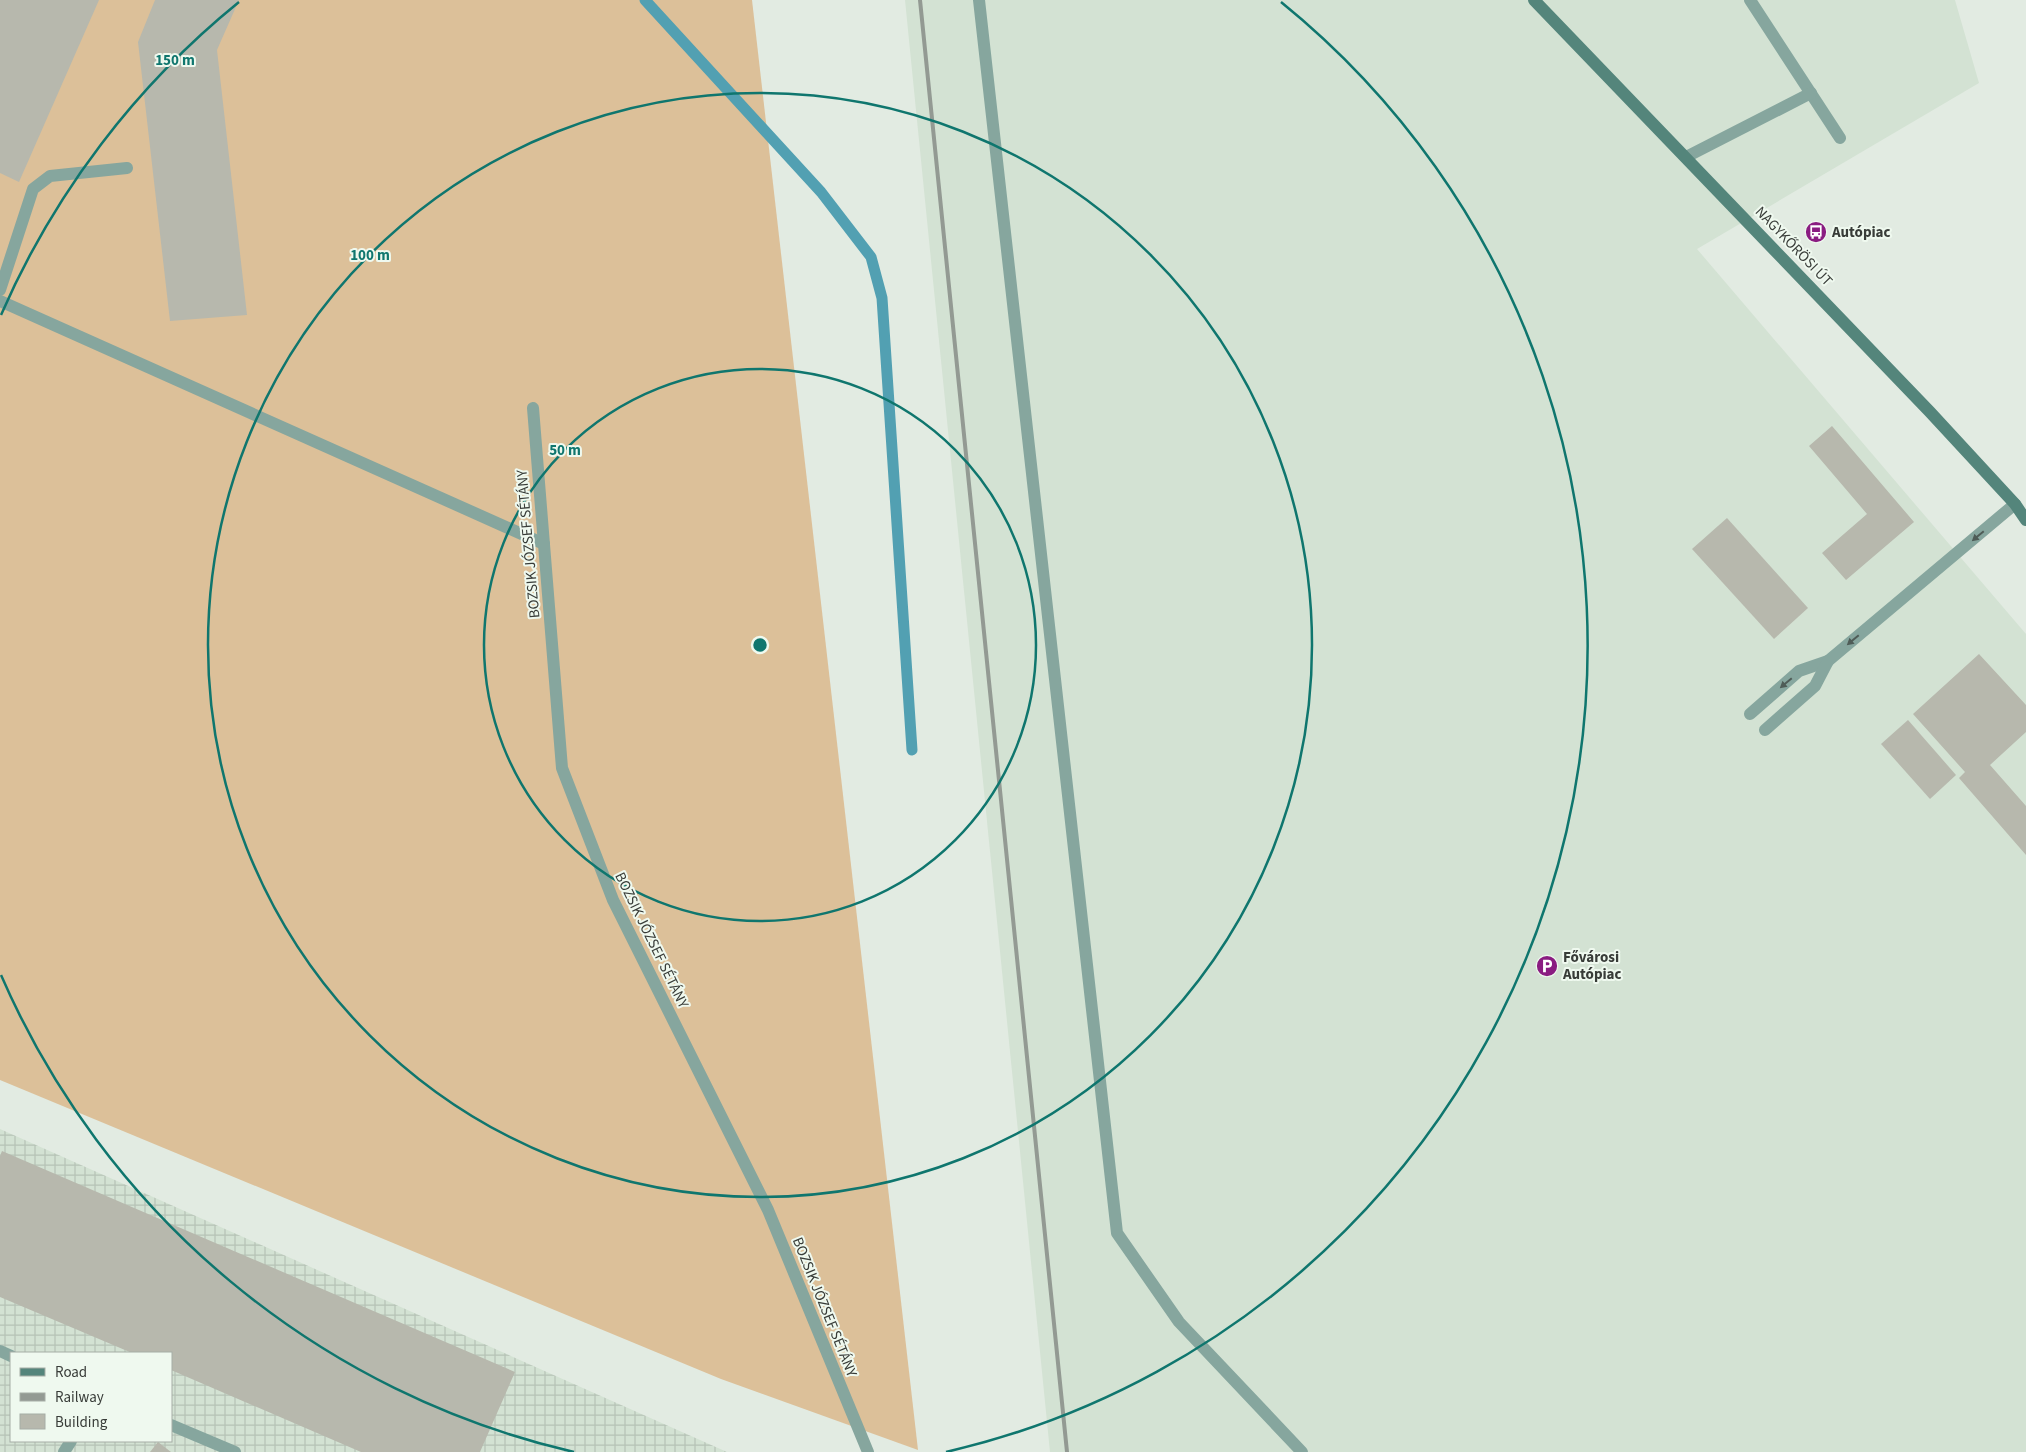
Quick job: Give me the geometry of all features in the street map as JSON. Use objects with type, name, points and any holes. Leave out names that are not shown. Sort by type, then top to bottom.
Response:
[{"type":"main road","name":"NAGYKŐRÖSI ÚT","points":[[1534,0],[1930,412],[2015,504],[2026,520]]},
{"type":"lane","points":[[980,0],[1117,1233],[1179,1322],[1302,1452]]},
{"type":"lane","points":[[1750,0],[1840,138]]},
{"type":"lane","points":[[1686,157],[1811,93]]},
{"type":"lane","points":[[0,290],[33,189],[50,176],[127,168]]},
{"type":"lane","points":[[0,301],[544,544]]},
{"type":"lane","name":"BOZSIK JÓZSEF SÉTÁNY","points":[[533,408],[562,768],[612,900],[768,1210],[868,1452]]},
{"type":"lane","points":[[1750,714],[1800,671],[1828,661],[2015,504]]},
{"type":"lane","points":[[1765,730],[1815,686],[1828,661]]},
{"type":"lane","points":[[172,1426],[235,1452]]},
{"type":"shaded area","points":[[0,0],[752,0],[918,1450],[721,1379],[0,1080]]},
{"type":"shaded area","name":"Fővárosi Autópiac","points":[[905,0],[1955,0],[1979,83],[1697,249],[2026,634],[2026,1452],[1050,1452]]},
{"type":"shaded area","points":[[0,1129],[727,1452],[0,1452]]},
{"type":"building","points":[[0,0],[99,0],[19,182],[0,173]]},
{"type":"building","points":[[155,0],[239,0],[217,50],[247,315],[170,321],[138,42]]},
{"type":"building","points":[[1832,426],[1914,522],[1846,580],[1822,553],[1867,514],[1809,446]]},
{"type":"building","points":[[1727,518],[1808,608],[1774,639],[1692,549]]},
{"type":"building","points":[[1979,654],[2026,705],[2026,732],[1990,765],[2026,806],[2026,855],[1959,778],[1965,772],[1913,714]]},
{"type":"building","points":[[1908,720],[1956,775],[1930,799],[1881,744]]},
{"type":"building","points":[[2,1151],[515,1372],[480,1452],[361,1452],[172,1370],[172,1352],[130,1352],[0,1297],[0,1156]]},
{"type":"building","points":[[158,1442],[171,1452],[150,1452]]},
{"type":"waterway","points":[[645,0],[821,192],[871,257],[882,298],[912,750]]},
{"type":"railway","points":[[920,0],[1067,1452]]},
{"type":"place","name":"Autópiac","points":[[1816,232]]},
{"type":"place","name":"Fővárosi Autópiac","points":[[1547,966]]}]
